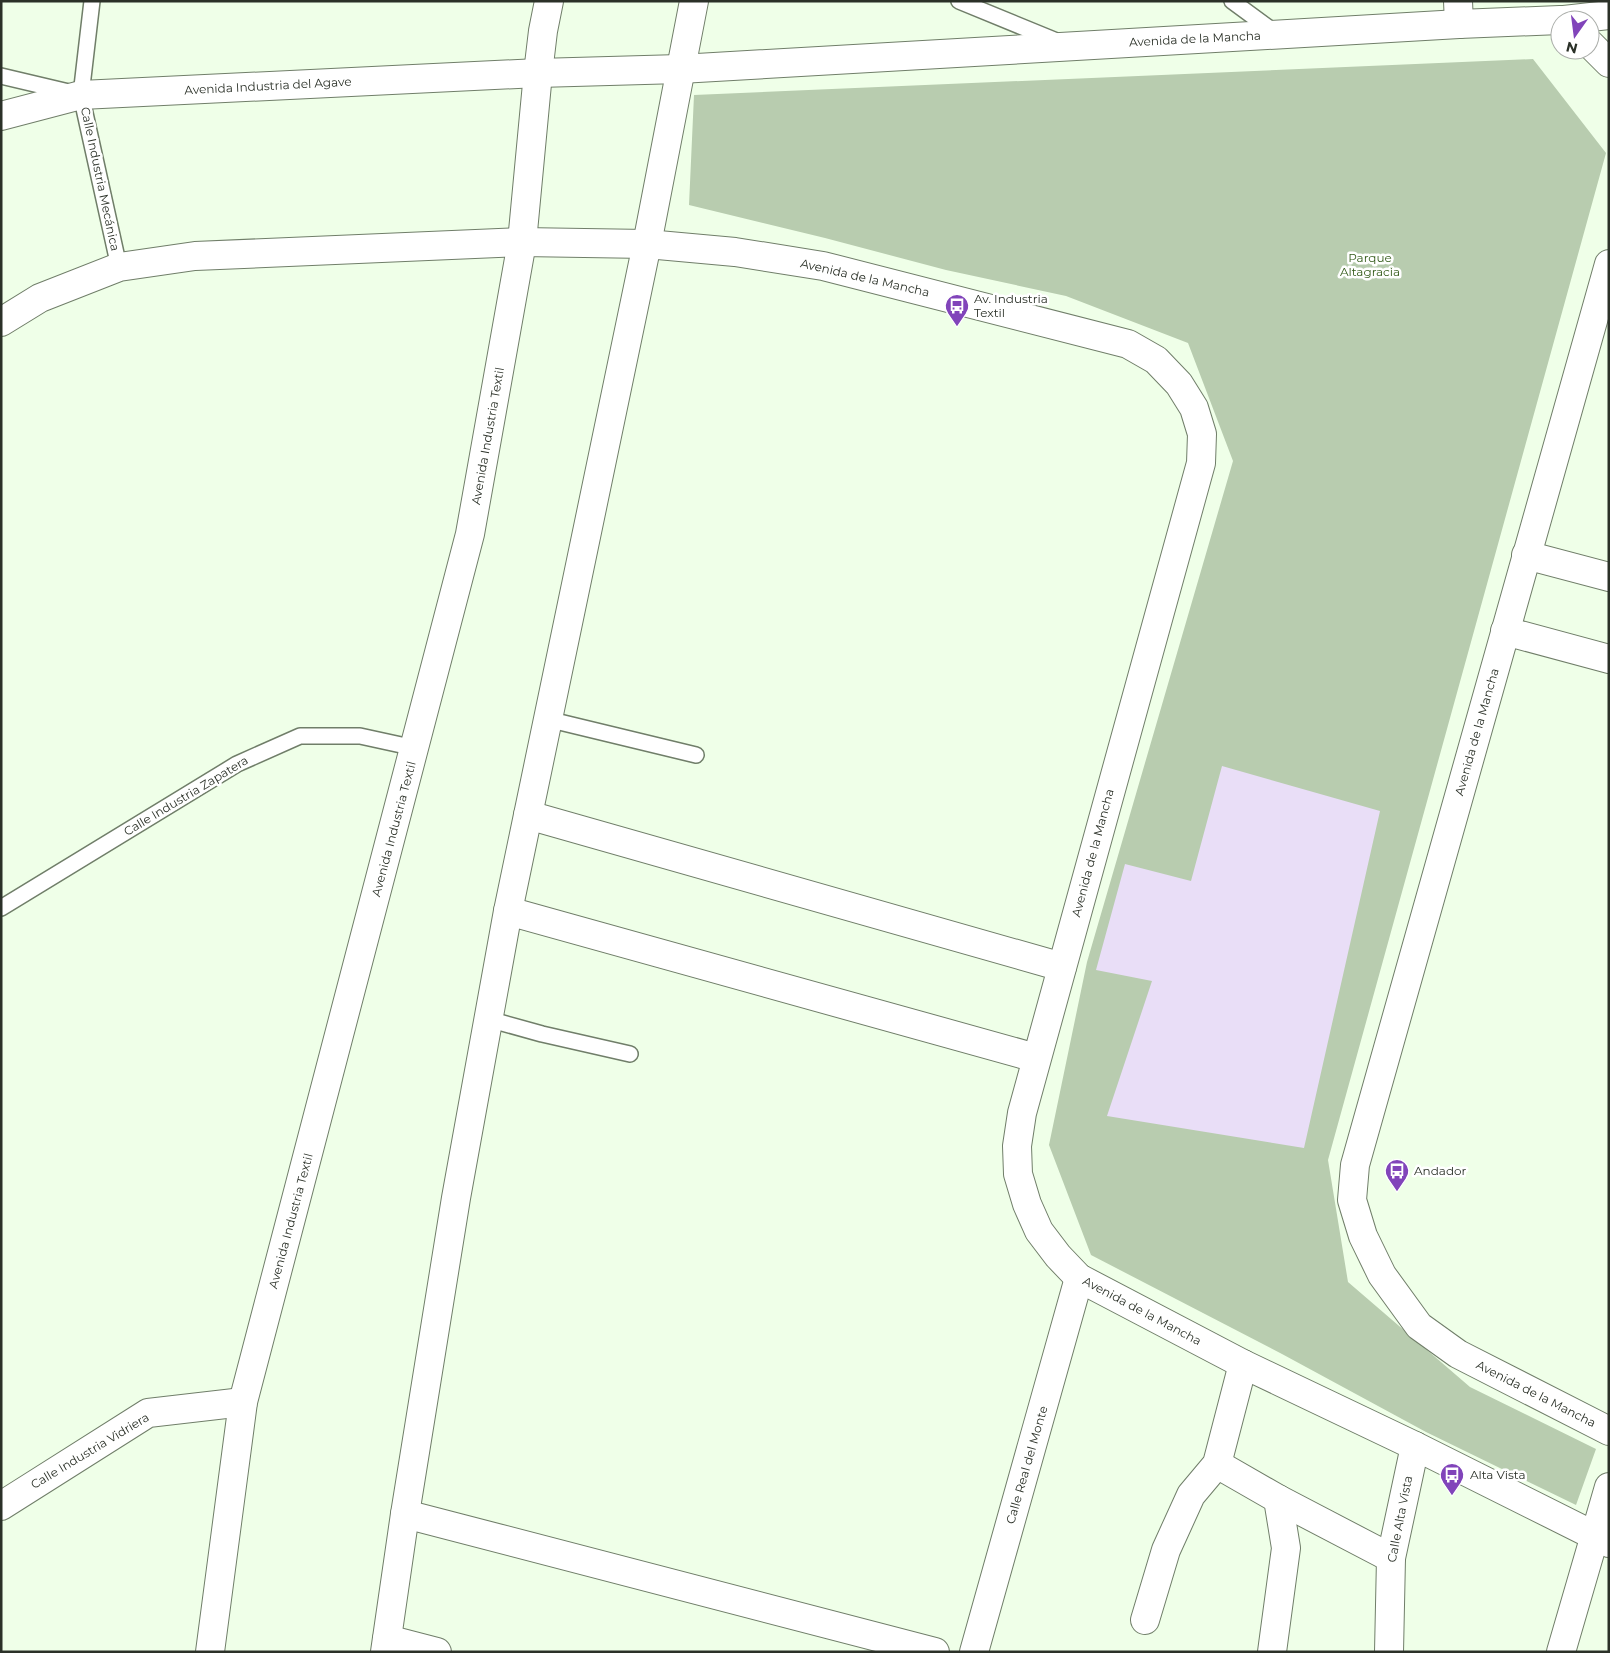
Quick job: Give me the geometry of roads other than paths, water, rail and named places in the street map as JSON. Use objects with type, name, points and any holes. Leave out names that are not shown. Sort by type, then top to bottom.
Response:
[{"type":"street","name":"Avenida Industria Textil","points":[[210,1652],[243,1402],[470,534],[522,242],[538,72],[549,1]]},
{"type":"street","points":[[437,1652],[386,1645],[405,1514],[454,1208],[508,911],[647,244],[694,1]]},
{"type":"street","name":"Avenida de la Mancha","points":[[680,69],[1278,35],[1459,13],[1550,19]]},
{"type":"street","points":[[1600,55],[1609,64]]},
{"type":"street","name":"Avenida Industria del Agave","points":[[1,116],[81,95],[538,72],[680,69]]},
{"type":"street","points":[[1,322],[40,298],[119,267],[195,256],[522,242]]},
{"type":"street","name":"Avenida de la Mancha","points":[[522,242],[647,244],[735,252],[823,266],[1128,344],[1156,360],[1179,384],[1194,408],[1202,434],[1201,463],[1022,1113],[1017,1146],[1018,1174],[1027,1204],[1039,1231],[1058,1256],[1079,1278],[1243,1364],[1414,1446],[1602,1540]]},
{"type":"street","name":"Avenida de la Mancha","points":[[1609,264],[1354,1165],[1352,1200],[1363,1236],[1382,1275],[1419,1326],[1458,1354],[1609,1431]]},
{"type":"street","points":[[1526,555],[1609,577]]},
{"type":"street","points":[[1505,631],[1609,660]]},
{"type":"street","points":[[528,815],[1062,967]]},
{"type":"street","points":[[508,911],[1036,1058]]},
{"type":"street","name":"Calle Real del Monte","points":[[974,1652],[1079,1278]]},
{"type":"street","points":[[1146,1620],[1166,1550],[1191,1495],[1217,1464],[1243,1364]]},
{"type":"street","name":"Calle Industria Vidriera","points":[[1,1506],[148,1413],[243,1402]]},
{"type":"street","name":"Calle Alta Vista","points":[[1389,1652],[1391,1558],[1414,1446]]},
{"type":"street","points":[[1217,1464],[1278,1500],[1391,1558]]},
{"type":"street","points":[[1561,1652],[1602,1540],[1609,1487]]},
{"type":"street","points":[[1272,1652],[1286,1548],[1278,1500]]},
{"type":"street","points":[[405,1514],[935,1652]]},
{"type":"lane","name":"Calle Industria Mecánica","points":[[92,1],[81,95],[119,267]]},
{"type":"lane","points":[[959,1],[1070,46]]},
{"type":"lane","points":[[1232,1],[1278,35]]},
{"type":"lane","points":[[1,76],[81,95]]},
{"type":"lane","points":[[547,719],[696,756]]},
{"type":"lane","name":"Calle Industria Zapatera","points":[[1,908],[237,764],[300,736],[360,736],[415,748]]},
{"type":"lane","points":[[488,1019],[542,1034],[630,1054]]},
{"type":"place","name":"Av. Industria Textil","points":[[957,327]]},
{"type":"place","name":"Andador","points":[[1397,1192]]},
{"type":"place","name":"Alta Vista","points":[[1452,1496]]},
{"type":"park label","name":"Parque Altagracia","points":[[1370,265]]}]
